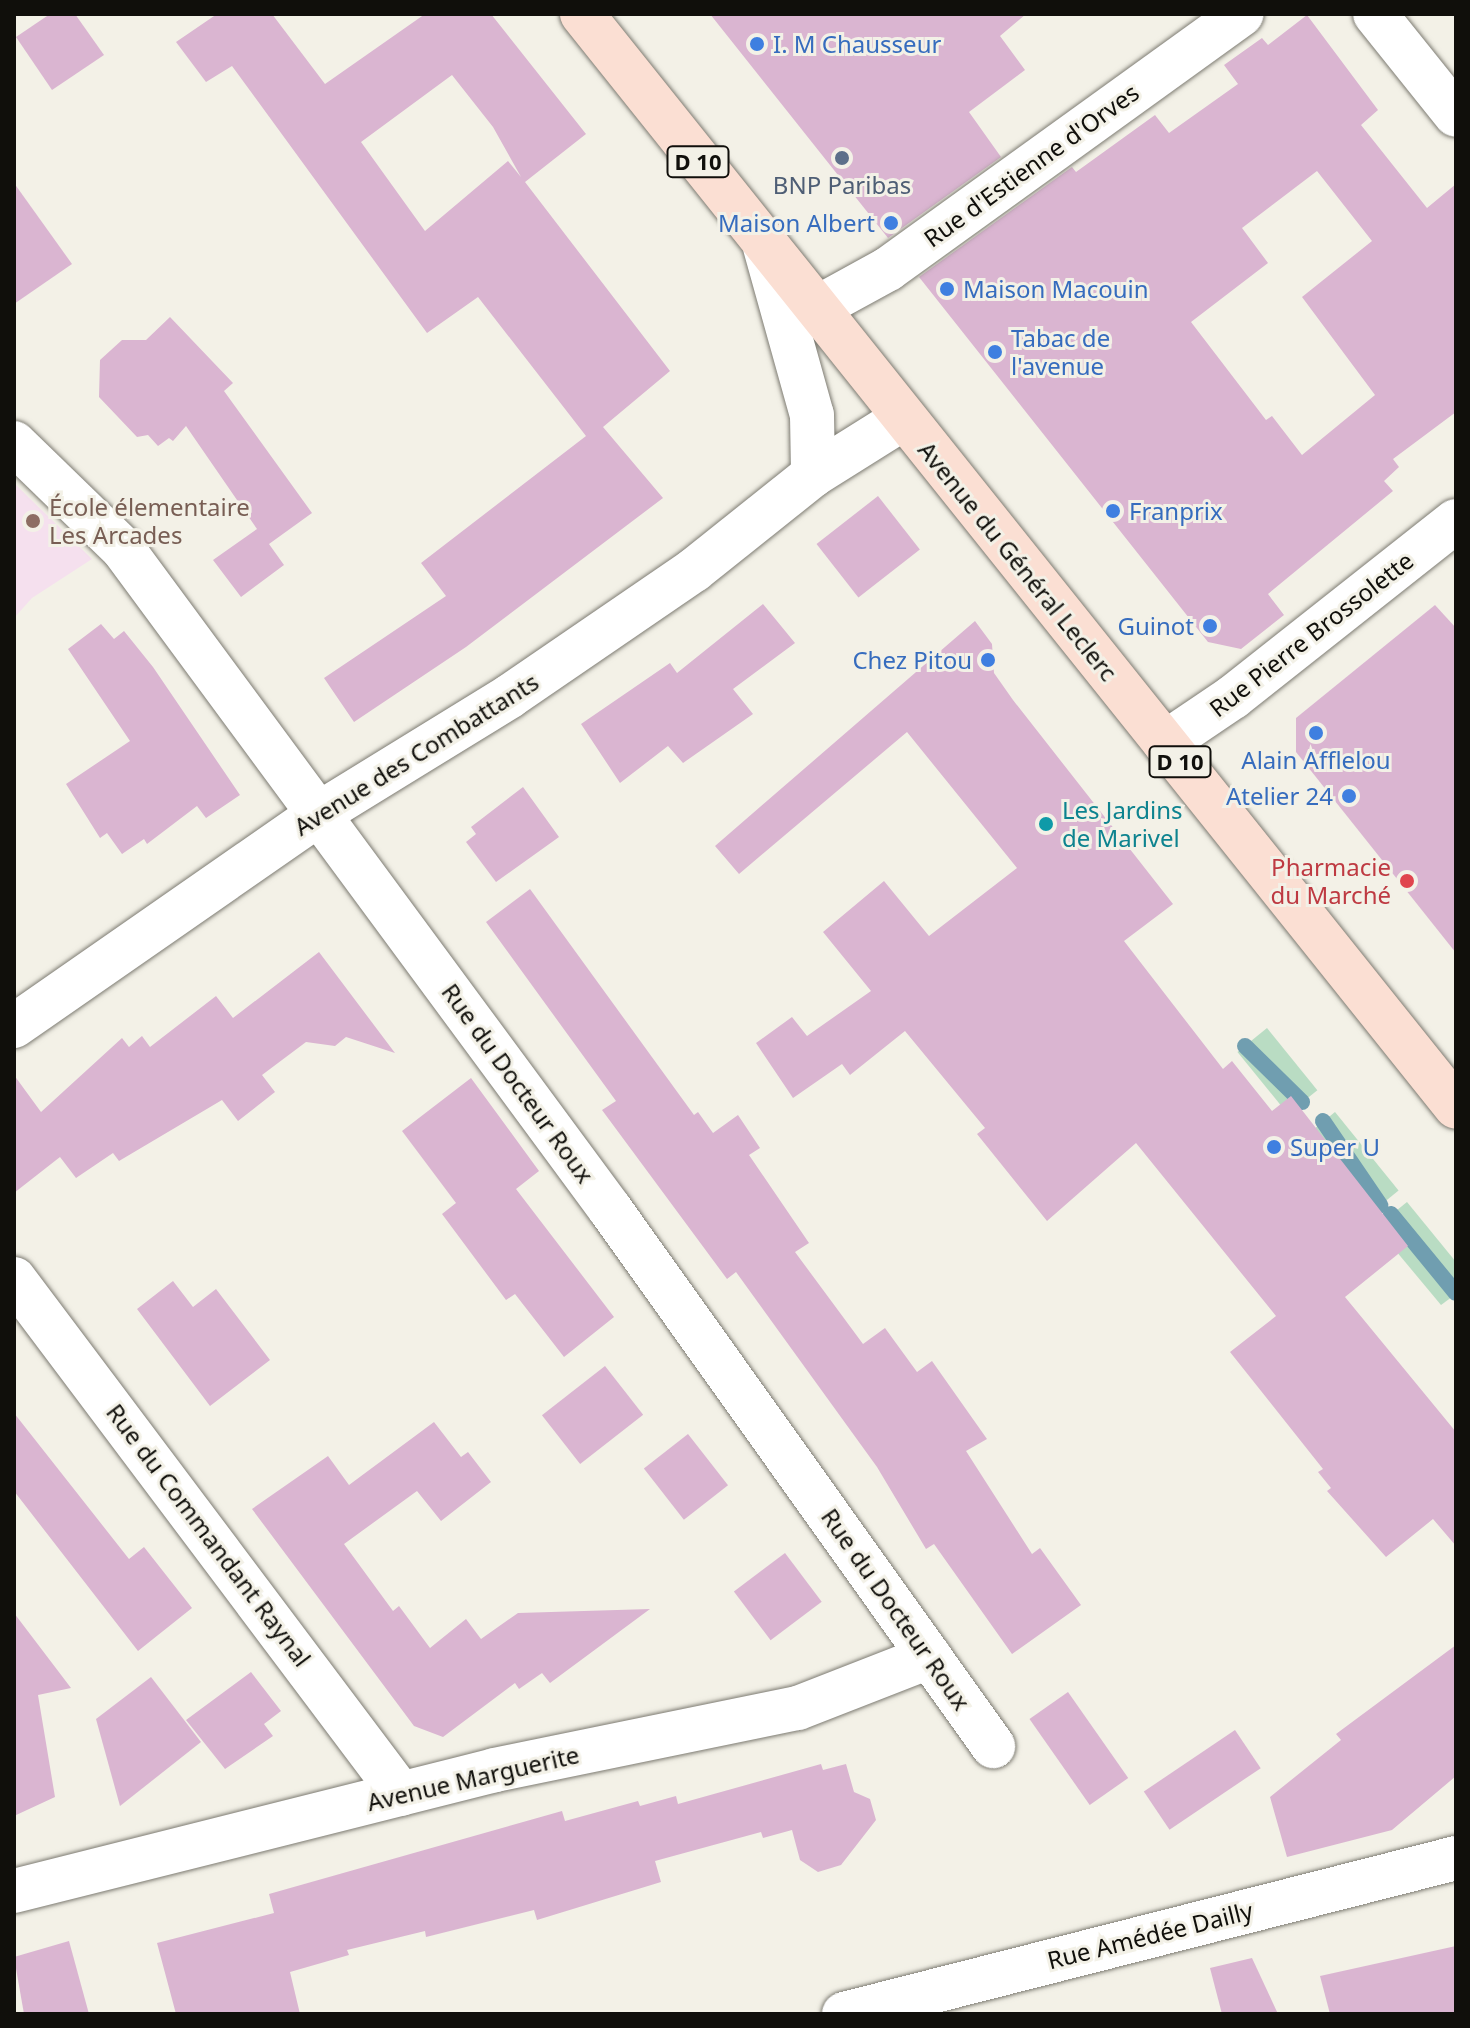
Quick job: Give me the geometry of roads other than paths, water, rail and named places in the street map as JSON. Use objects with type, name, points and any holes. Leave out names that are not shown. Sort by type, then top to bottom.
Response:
[{"type":"main road","name":"Avenue du Général Leclerc","points":[[582,14],[765,247],[1456,1107]]},
{"type":"street","name":"Rue d'Estienne d'Orves","points":[[815,309],[888,269],[1242,14]]},
{"type":"street","points":[[1375,14],[1456,115]]},
{"type":"street","points":[[765,247],[812,415],[813,475]]},
{"type":"street","name":"Avenue des Combattants","points":[[14,1026],[320,813],[536,678],[694,570],[813,475],[904,418]]},
{"type":"street","name":"Rue du Docteur Roux","points":[[14,443],[123,549],[320,813],[993,1746]]},
{"type":"street","name":"Rue Pierre Brossolette","points":[[1165,743],[1233,697],[1456,521]]},
{"type":"street","name":"Rue du Commandant Raynal","points":[[14,1279],[401,1794]]},
{"type":"street","name":"Avenue Marguerite","points":[[14,1891],[401,1794],[798,1708],[929,1657]]},
{"type":"street","name":"Rue Amédée Dailly","points":[[844,2014],[1456,1858]]},
{"type":"waterway","points":[[1245,1046],[1302,1102]]},
{"type":"waterway","points":[[1323,1121],[1380,1205]]},
{"type":"waterway","points":[[1391,1214],[1456,1293]]},
{"type":"place","name":"I. M Chausseur","points":[[757,44]]},
{"type":"place","name":"BNP Paribas","points":[[842,158]]},
{"type":"place","name":"Maison Albert","points":[[891,223]]},
{"type":"place","name":"Maison Macouin","points":[[947,289]]},
{"type":"place","name":"Tabac de l'avenue","points":[[995,352]]},
{"type":"place","name":"Franprix","points":[[1113,511]]},
{"type":"place","name":"École élementaire Les Arcades","points":[[33,521]]},
{"type":"place","name":"Guinot","points":[[1210,626]]},
{"type":"place","name":"Chez Pitou","points":[[988,660]]},
{"type":"place","name":"Alain Afflelou","points":[[1316,733]]},
{"type":"place","name":"Atelier 24","points":[[1349,796]]},
{"type":"place","name":"Les Jardins de Marivel","points":[[1046,824]]},
{"type":"place","name":"Pharmacie du Marché","points":[[1407,881]]},
{"type":"place","name":"Super U","points":[[1274,1147]]}]
